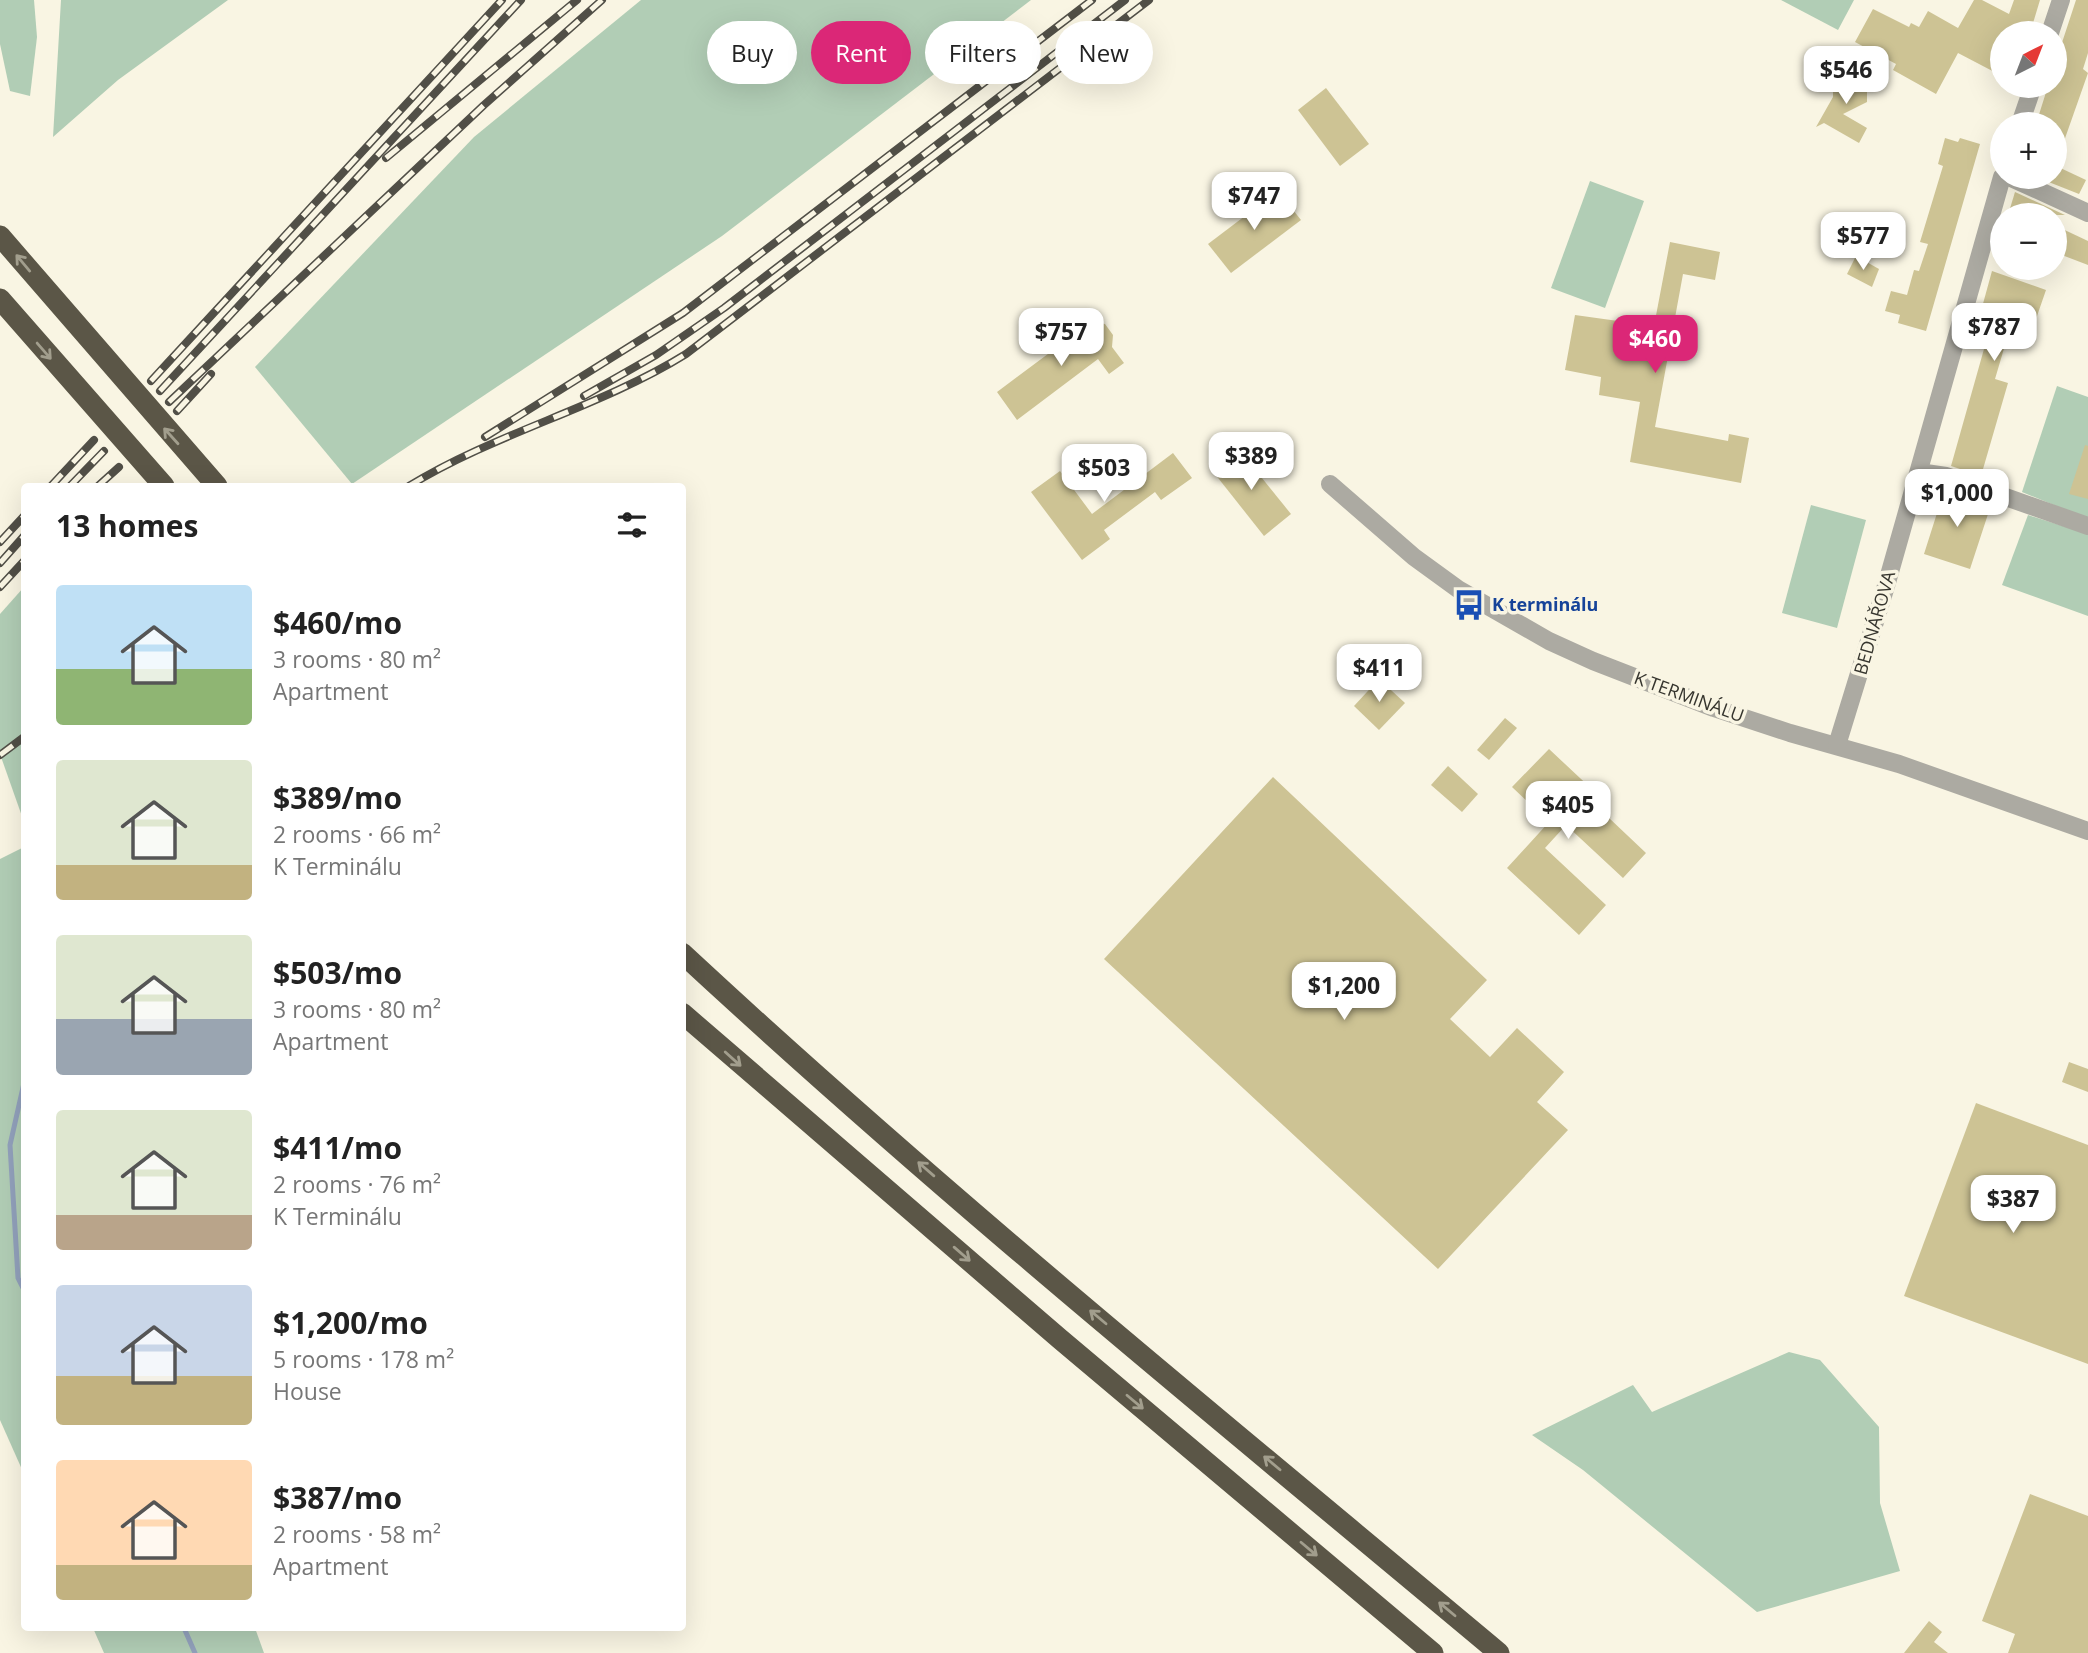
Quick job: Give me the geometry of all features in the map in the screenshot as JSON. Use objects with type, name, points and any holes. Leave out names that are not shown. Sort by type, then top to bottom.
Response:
[{"type":"highway","points":[[0,236],[214,483]]},
{"type":"highway","points":[[0,299],[161,483]]},
{"type":"highway","points":[[686,957],[769,1033],[1084,1306],[1499,1653]]},
{"type":"highway","points":[[686,1016],[1050,1330],[1433,1653]]},
{"type":"street","points":[[2054,21],[2061,0]]},
{"type":"street","name":"BEDNÁŘOVA","points":[[1837,745],[1919,472],[1999,189]]},
{"type":"street","points":[[2035,189],[2088,213]]},
{"type":"street","points":[[1919,472],[1946,476],[2088,526]]},
{"type":"street","name":"K TERMINÁLU","points":[[1330,484],[1414,557],[1458,589],[1528,630],[1593,661],[1714,708],[1899,764],[2088,831]]},
{"type":"green space","points":[[0,0],[34,0],[37,37],[30,96],[10,91],[0,44]]},
{"type":"green space","points":[[61,0],[228,0],[118,80],[53,137]]},
{"type":"green space","points":[[641,0],[1031,0],[1004,21],[925,21],[925,81],[722,236],[353,483],[255,367],[474,137]]},
{"type":"green space","points":[[1781,0],[1854,0],[1838,30]]},
{"type":"green space","points":[[1590,181],[1644,201],[1605,308],[1551,288]]},
{"type":"green space","points":[[2057,386],[2088,397],[2088,519],[2022,492]]},
{"type":"green space","points":[[1811,505],[1866,520],[1837,628],[1782,613]]},
{"type":"green space","points":[[2028,515],[2088,534],[2088,616],[2002,585]]},
{"type":"green space","points":[[21,590],[21,814],[0,754],[0,614]]},
{"type":"green space","points":[[21,848],[21,1467],[0,1420],[0,859]]},
{"type":"green space","points":[[1789,1352],[1820,1360],[1879,1427],[1880,1503],[1900,1571],[1757,1612],[1583,1470],[1532,1435],[1633,1385],[1652,1412]]},
{"type":"green space","points":[[94,1631],[256,1631],[264,1653],[104,1653]]},
{"type":"building","points":[[1974,0],[1982,0],[2009,14],[2014,0],[2040,0],[2034,21],[1990,21],[1990,70],[1958,53],[1936,94],[1893,70],[1896,64],[1855,42],[1873,9],[1909,27],[1911,23],[1919,27],[1928,11],[1958,28]]},
{"type":"building","points":[[2076,0],[2088,0],[2088,53],[2083,69],[2088,73],[2067,133],[2067,112],[2040,112],[2044,98],[2067,98],[2067,27]]},
{"type":"building","points":[[1850,72],[1867,82],[1867,102],[1843,114],[1867,128],[1859,143],[1824,123],[1816,127],[1833,97],[1833,81]]},
{"type":"building","points":[[1326,88],[1369,144],[1340,166],[1298,110]]},
{"type":"building","points":[[1945,138],[1958,142],[1960,138],[1980,144],[1926,331],[1898,323],[1900,315],[1885,311],[1891,291],[1907,295],[1914,270],[1919,271],[1928,244],[1920,242],[1943,166],[1938,164]]},
{"type":"building","points":[[2067,171],[2086,180],[2079,194],[2066,189]]},
{"type":"building","points":[[1278,191],[1301,220],[1231,273],[1208,244]]},
{"type":"building","points":[[2015,192],[2039,203],[2012,203]]},
{"type":"building","points":[[2067,231],[2088,241],[2088,265],[2067,257]]},
{"type":"building","points":[[1670,242],[1720,252],[1715,280],[1683,274],[1655,427],[1728,441],[1729,434],[1749,438],[1741,483],[1630,462],[1640,402],[1599,395],[1601,377],[1565,370],[1575,315],[1654,326]]},
{"type":"building","points":[[1856,256],[1879,269],[1872,287],[1847,274]]},
{"type":"building","points":[[1990,278],[2018,280],[2046,290],[2028,342],[2008,335],[1995,379],[2008,383],[1981,476],[1951,466],[1984,349],[1983,344],[1973,340]]},
{"type":"building","points":[[1091,322],[1105,324],[1113,335],[1112,347],[1124,363],[1109,374],[1098,359],[1017,420],[997,392]]},
{"type":"building","points":[[2085,445],[2088,446],[2088,499],[2069,494]]},
{"type":"building","points":[[1237,447],[1291,514],[1264,536],[1211,469]]},
{"type":"building","points":[[1173,453],[1192,478],[1161,500],[1155,492],[1104,530],[1110,539],[1082,560],[1031,492],[1060,471],[1092,514]]},
{"type":"building","points":[[1945,488],[1975,498],[1973,502],[1990,508],[1970,569],[1924,554]]},
{"type":"building","points":[[1379,679],[1405,703],[1379,730],[1354,706]]},
{"type":"building","points":[[1505,718],[1517,728],[1489,760],[1477,750]]},
{"type":"building","points":[[1549,749],[1596,793],[1590,800],[1646,853],[1623,878],[1566,825],[1545,848],[1606,905],[1579,935],[1507,868],[1549,822],[1512,787]]},
{"type":"building","points":[[1448,766],[1478,794],[1462,812],[1431,785]]},
{"type":"building","points":[[1273,777],[1487,980],[1450,1019],[1490,1057],[1517,1028],[1564,1072],[1537,1102],[1568,1130],[1438,1269],[1104,959]]},
{"type":"building","points":[[2069,1062],[2088,1069],[2088,1092],[2062,1082]]},
{"type":"building","points":[[1976,1103],[2088,1145],[2088,1364],[1904,1296]]},
{"type":"building","points":[[2030,1494],[2088,1516],[2088,1653],[2008,1653],[2015,1634],[1982,1621]]},
{"type":"building","points":[[1929,1621],[1942,1632],[1934,1642],[1948,1653],[1904,1653]]},
{"type":"waterway","points":[[21,1096],[10,1145],[18,1278],[21,1284]]},
{"type":"waterway","points":[[185,1631],[195,1653]]},
{"type":"railway","points":[[151,381],[502,0]]},
{"type":"railway","points":[[160,391],[521,0]]},
{"type":"railway","points":[[386,158],[577,0]]},
{"type":"railway","points":[[169,402],[484,105],[602,0]]},
{"type":"railway","points":[[485,437],[683,313],[1092,0]]},
{"type":"railway","points":[[584,396],[656,355],[724,308],[1125,0]]},
{"type":"railway","points":[[414,483],[477,450],[618,390],[686,354],[1149,0]]},
{"type":"railway","points":[[177,411],[211,374]]},
{"type":"railway","points":[[54,483],[94,440]]},
{"type":"railway","points":[[73,483],[104,451]]},
{"type":"railway","points":[[101,483],[119,467]]},
{"type":"railway","points":[[0,542],[21,519]]},
{"type":"railway","points":[[0,563],[21,539]]},
{"type":"railway","points":[[0,587],[21,564]]},
{"type":"railway","points":[[0,755],[21,739]]},
{"type":"place","name":"K terminálu","points":[[1469,605]]}]
